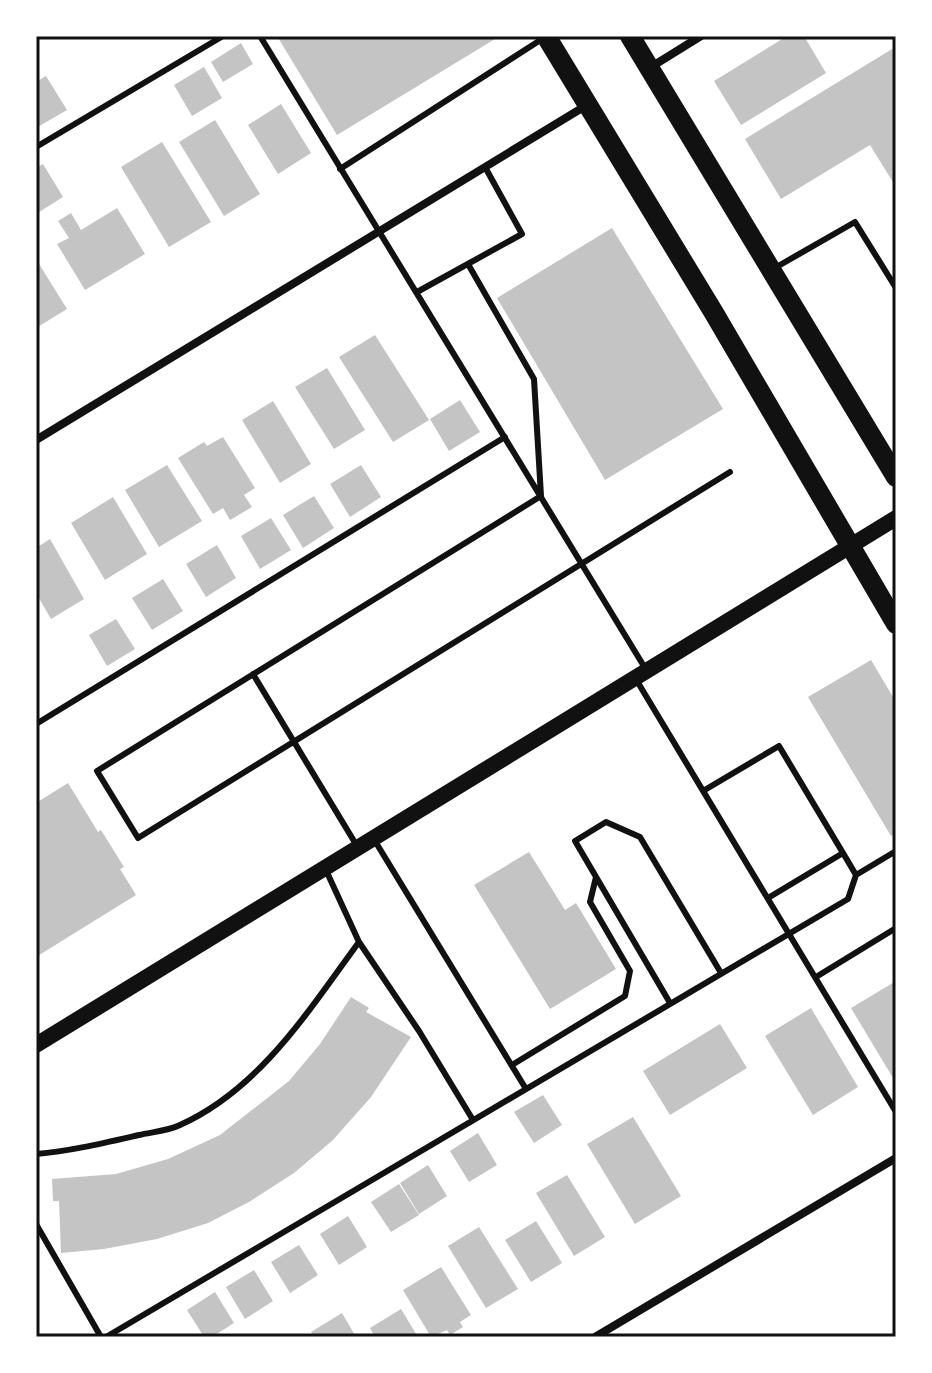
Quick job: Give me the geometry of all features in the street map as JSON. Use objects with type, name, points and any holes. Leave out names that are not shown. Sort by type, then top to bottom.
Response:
[{"type":"main road","points":[[546,36],[714,313],[896,624]]},
{"type":"main road","points":[[630,36],[896,477]]},
{"type":"main road","points":[[36,1045],[896,518]]},
{"type":"street","points":[[649,68],[701,36]]},
{"type":"street","points":[[36,440],[588,105]]},
{"type":"street","points":[[595,1337],[896,1158]]},
{"type":"lane","points":[[36,147],[223,36]]},
{"type":"lane","points":[[260,36],[581,562],[703,791],[896,1112]]},
{"type":"lane","points":[[340,169],[546,36]]},
{"type":"lane","points":[[417,292],[522,234],[485,167]]},
{"type":"lane","points":[[771,271],[855,222],[896,288]]},
{"type":"lane","points":[[468,264],[534,379],[541,496]]},
{"type":"lane","points":[[36,724],[505,437]]},
{"type":"lane","points":[[541,496],[97,771],[138,838],[730,472]]},
{"type":"lane","points":[[253,674],[358,848]]},
{"type":"lane","points":[[703,791],[779,746],[856,875]]},
{"type":"lane","points":[[670,1003],[575,841],[606,822],[640,837],[721,973]]},
{"type":"lane","points":[[373,838],[526,1089]]},
{"type":"lane","points":[[36,1224],[103,1337],[848,899],[856,875],[896,851]]},
{"type":"lane","points":[[768,898],[843,853]]},
{"type":"lane","points":[[325,867],[359,942],[419,1031],[473,1120]]},
{"type":"lane","points":[[512,1065],[625,996],[630,971],[590,902],[596,876]]},
{"type":"lane","points":[[816,977],[896,928]]},
{"type":"lane","points":[[36,1154],[69,1151],[178,1126],[212,1108],[256,1073],[312,1007],[359,942]]},
{"type":"building","points":[[277,36],[500,36],[337,135]]},
{"type":"building","points":[[787,36],[804,36],[826,73],[741,125],[714,81]]},
{"type":"building","points":[[241,43],[253,64],[223,82],[211,62]]},
{"type":"building","points":[[892,49],[896,55],[896,187],[870,145],[781,199],[745,139]]},
{"type":"building","points":[[204,67],[222,98],[192,116],[174,85]]},
{"type":"building","points":[[46,76],[67,110],[36,128],[36,82]]},
{"type":"building","points":[[281,104],[311,153],[278,174],[248,125]]},
{"type":"building","points":[[215,120],[260,194],[224,216],[179,142]]},
{"type":"building","points":[[162,142],[211,222],[169,247],[121,167]]},
{"type":"building","points":[[43,164],[63,197],[36,214],[36,168]]},
{"type":"building","points":[[117,208],[145,254],[85,290],[57,244],[69,238],[58,221],[71,213],[81,230]]},
{"type":"building","points":[[612,228],[723,409],[605,480],[497,298]]},
{"type":"building","points":[[36,259],[67,309],[36,328]]},
{"type":"building","points":[[375,335],[429,420],[393,442],[339,357]]},
{"type":"building","points":[[327,368],[365,430],[334,449],[295,387]]},
{"type":"building","points":[[460,400],[480,432],[449,451],[430,419]]},
{"type":"building","points":[[273,401],[311,464],[280,483],[242,420]]},
{"type":"building","points":[[223,437],[255,488],[244,495],[252,507],[230,520],[223,508],[213,514],[178,458],[204,442],[207,446]]},
{"type":"building","points":[[167,465],[202,521],[159,547],[125,490]]},
{"type":"building","points":[[361,465],[381,497],[350,517],[330,484]]},
{"type":"building","points":[[314,496],[334,528],[303,548],[283,515]]},
{"type":"building","points":[[113,497],[147,554],[105,580],[71,523]]},
{"type":"building","points":[[271,518],[291,550],[260,569],[241,536]]},
{"type":"building","points":[[50,539],[84,599],[51,619],[36,593],[36,548]]},
{"type":"building","points":[[217,545],[236,578],[206,597],[186,564]]},
{"type":"building","points":[[163,579],[183,611],[152,630],[132,598]]},
{"type":"building","points":[[116,619],[135,649],[107,666],[89,635]]},
{"type":"building","points":[[871,660],[896,702],[896,833],[891,836],[808,697]]},
{"type":"building","points":[[68,783],[124,867],[120,869],[136,895],[36,957],[36,803]]},
{"type":"building","points":[[529,852],[565,910],[576,903],[616,969],[550,1009],[474,885]]},
{"type":"building","points":[[896,981],[896,1083],[851,1008]]},
{"type":"building","points":[[351,997],[369,1008],[366,1012],[411,1037],[371,1097],[333,1140],[294,1173],[249,1202],[208,1223],[157,1239],[61,1253],[59,1201],[53,1201],[52,1179],[116,1174],[168,1159],[220,1135],[289,1081],[320,1044]]},
{"type":"building","points":[[811,1008],[858,1087],[813,1115],[765,1036]]},
{"type":"building","points":[[720,1024],[747,1068],[670,1115],[643,1071]]},
{"type":"building","points":[[543,1095],[562,1125],[534,1143],[514,1112]]},
{"type":"building","points":[[633,1117],[681,1196],[635,1224],[587,1144]]},
{"type":"building","points":[[478,1133],[497,1165],[469,1182],[450,1151]]},
{"type":"building","points":[[428,1165],[447,1196],[419,1214],[400,1183]]},
{"type":"building","points":[[567,1175],[605,1237],[574,1256],[536,1193]]},
{"type":"building","points":[[399,1184],[419,1215],[391,1232],[371,1202]]},
{"type":"building","points":[[348,1216],[367,1247],[339,1265],[320,1234]]},
{"type":"building","points":[[536,1221],[562,1263],[531,1282],[505,1240]]},
{"type":"building","points":[[479,1227],[518,1289],[486,1308],[448,1246]]},
{"type":"building","points":[[299,1245],[318,1275],[290,1293],[271,1262]]},
{"type":"building","points":[[441,1267],[471,1315],[460,1322],[463,1327],[450,1335],[447,1330],[431,1337],[403,1290]]},
{"type":"building","points":[[254,1270],[273,1301],[245,1319],[226,1287]]},
{"type":"building","points":[[215,1292],[234,1323],[212,1337],[204,1337],[187,1310]]},
{"type":"building","points":[[401,1309],[418,1337],[375,1337],[370,1328]]},
{"type":"building","points":[[342,1313],[356,1337],[314,1337],[311,1332]]}]
